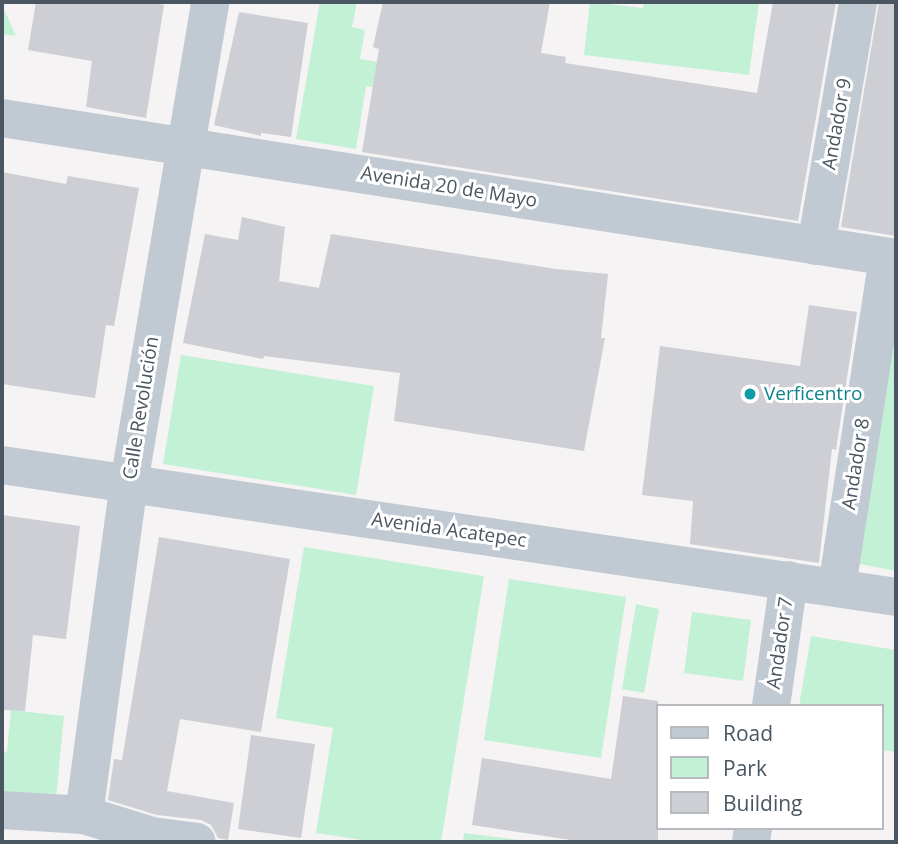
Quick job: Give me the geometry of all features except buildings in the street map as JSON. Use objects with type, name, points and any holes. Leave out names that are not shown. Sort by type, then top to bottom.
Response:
[{"type":"street","name":"Calle Revolución","points":[[84,816],[129,483],[210,2]]},
{"type":"street","name":"Andador 9","points":[[817,246],[858,2]]},
{"type":"street","name":"Avenida 20 de Mayo","points":[[2,118],[186,144],[892,258]]},
{"type":"street","name":"Andador 8","points":[[837,587],[892,258]]},
{"type":"street","name":"Avenida Acatepec","points":[[2,464],[896,597]]},
{"type":"street","name":"Andador 7","points":[[771,704],[789,580]]},
{"type":"street","points":[[2,810],[84,816],[152,836],[197,842]]},
{"type":"green space","points":[[320,2],[357,2],[352,27],[365,30],[360,59],[395,65],[390,90],[366,86],[356,149],[296,139]]},
{"type":"green space","points":[[590,2],[643,8],[644,2],[759,2],[749,75],[584,55]]},
{"type":"green space","points":[[2,5],[16,36],[2,34]]},
{"type":"green space","points":[[896,314],[896,571],[850,562]]},
{"type":"green space","points":[[181,355],[374,386],[356,495],[163,464]]},
{"type":"green space","points":[[304,547],[484,576],[441,842],[376,842],[316,833],[333,728],[276,718]]},
{"type":"green space","points":[[509,579],[626,597],[601,758],[484,740]]},
{"type":"green space","points":[[636,604],[659,609],[644,693],[622,689]]},
{"type":"green space","points":[[692,612],[751,620],[743,681],[684,673]]},
{"type":"green space","points":[[811,636],[896,650],[896,752],[884,750],[884,704],[799,704]]},
{"type":"green space","points":[[11,710],[64,716],[55,808],[2,802],[2,751],[7,752]]},
{"type":"green space","points":[[464,833],[535,842],[463,842]]},
{"type":"place","name":"Verficentro","points":[[750,394]]}]
